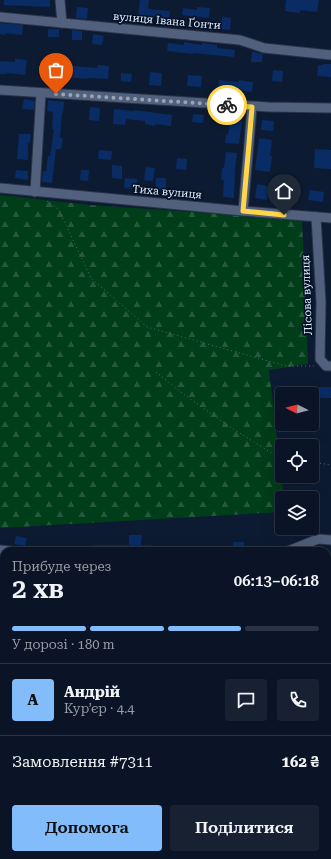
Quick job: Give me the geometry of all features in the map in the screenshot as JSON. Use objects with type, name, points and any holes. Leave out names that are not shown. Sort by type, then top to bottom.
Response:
[{"type":"street","points":[[60,0],[62,23]]},
{"type":"street","name":"вулиця Івана Ґонти","points":[[0,17],[240,40],[264,48],[331,54]]},
{"type":"street","points":[[0,90],[252,107],[331,108]]},
{"type":"street","points":[[35,192],[41,93]]},
{"type":"street","points":[[243,211],[252,107]]},
{"type":"street","name":"Тиха вулиця","points":[[0,188],[331,218]]},
{"type":"street","name":"Лісова вулиця","points":[[316,217],[322,302],[320,359],[329,366]]},
{"type":"street","points":[[298,547],[318,539],[331,540]]},
{"type":"path","points":[[47,201],[58,210],[91,278],[147,327],[286,366],[329,366]]},
{"type":"path","points":[[156,372],[182,393],[230,427],[275,454]]},
{"type":"path","points":[[319,463],[331,465]]},
{"type":"green space","points":[[0,195],[89,205],[302,219],[308,364],[269,370],[277,439],[275,439],[275,483],[282,483],[283,491],[275,491],[275,512],[0,528]]},
{"type":"building","points":[[4,0],[50,0],[50,7],[4,5]]},
{"type":"building","points":[[140,0],[149,0],[148,9],[170,11],[169,22],[157,20],[157,18],[138,16]]},
{"type":"building","points":[[286,0],[319,0],[317,12],[300,10],[300,13],[285,11]]},
{"type":"building","points":[[77,7],[88,8],[87,19],[76,18]]},
{"type":"building","points":[[197,7],[210,8],[209,18],[182,15],[183,8],[197,10]]},
{"type":"building","points":[[222,17],[231,18],[230,30],[221,29]]},
{"type":"building","points":[[0,23],[23,25],[22,35],[5,33],[5,35],[0,34]]},
{"type":"building","points":[[48,29],[59,29],[59,37],[48,37]]},
{"type":"building","points":[[72,30],[82,31],[82,40],[72,40]]},
{"type":"building","points":[[93,34],[104,36],[102,45],[92,44]]},
{"type":"building","points":[[184,42],[202,45],[202,43],[217,45],[217,48],[235,50],[234,57],[167,51],[168,43],[184,45]]},
{"type":"building","points":[[252,52],[263,54],[262,62],[251,62]]},
{"type":"building","points":[[15,59],[27,60],[25,75],[7,73],[0,74],[0,61],[15,62]]},
{"type":"building","points":[[41,63],[97,68],[98,65],[109,66],[108,79],[87,79],[41,75]]},
{"type":"building","points":[[331,64],[331,77],[317,76],[318,65]]},
{"type":"building","points":[[273,70],[283,71],[282,82],[272,81]]},
{"type":"building","points":[[150,72],[162,73],[161,86],[149,85]]},
{"type":"building","points":[[121,73],[132,74],[131,82],[121,81]]},
{"type":"building","points":[[188,75],[202,76],[201,87],[187,86]]},
{"type":"building","points":[[219,80],[253,82],[252,92],[231,89],[231,92],[218,90]]},
{"type":"building","points":[[24,99],[35,101],[34,110],[22,109]]},
{"type":"building","points":[[48,100],[64,102],[60,138],[63,138],[61,149],[56,149],[52,183],[42,182],[43,171],[46,171],[48,156],[50,156],[54,129],[52,129],[53,112],[47,111]]},
{"type":"building","points":[[90,107],[100,108],[99,121],[89,120]]},
{"type":"building","points":[[114,109],[172,115],[171,126],[155,124],[155,126],[145,124],[145,121],[126,119],[125,125],[113,124]]},
{"type":"building","points":[[193,114],[204,115],[203,123],[192,122]]},
{"type":"building","points":[[230,118],[242,120],[239,144],[225,143],[226,135],[228,135]]},
{"type":"building","points":[[262,120],[274,121],[273,131],[261,130]]},
{"type":"building","points":[[19,134],[31,134],[30,143],[28,143],[28,160],[17,159]]},
{"type":"building","points":[[259,138],[272,140],[270,172],[255,170]]},
{"type":"building","points":[[315,149],[331,150],[331,169],[314,168]]},
{"type":"building","points":[[99,150],[112,151],[111,160],[98,159]]},
{"type":"building","points":[[226,152],[237,153],[234,198],[223,197],[224,180],[221,180]]},
{"type":"building","points":[[177,158],[187,159],[186,170],[176,169]]},
{"type":"building","points":[[112,165],[122,166],[122,179],[112,178]]},
{"type":"building","points":[[146,167],[155,168],[153,181],[144,180]]},
{"type":"building","points":[[16,170],[28,171],[28,180],[15,178]]},
{"type":"building","points":[[81,170],[89,170],[88,181],[80,180]]},
{"type":"building","points":[[125,178],[137,179],[136,189],[124,188]]},
{"type":"building","points":[[156,178],[166,178],[166,190],[156,190]]},
{"type":"building","points":[[257,184],[268,186],[267,200],[255,198]]},
{"type":"building","points":[[310,190],[324,192],[323,202],[308,200]]},
{"type":"building","points":[[319,387],[331,387],[331,398],[319,398]]},
{"type":"building","points":[[129,535],[142,535],[141,545],[129,545]]},
{"type":"building","points":[[16,536],[27,538],[25,546],[14,544]]},
{"type":"building","points":[[233,542],[244,542],[244,547],[233,547]]},
{"type":"way so far","points":[[56,94],[227,105]]},
{"type":"route","points":[[227,105],[252,107],[243,211],[284,215]]}]
